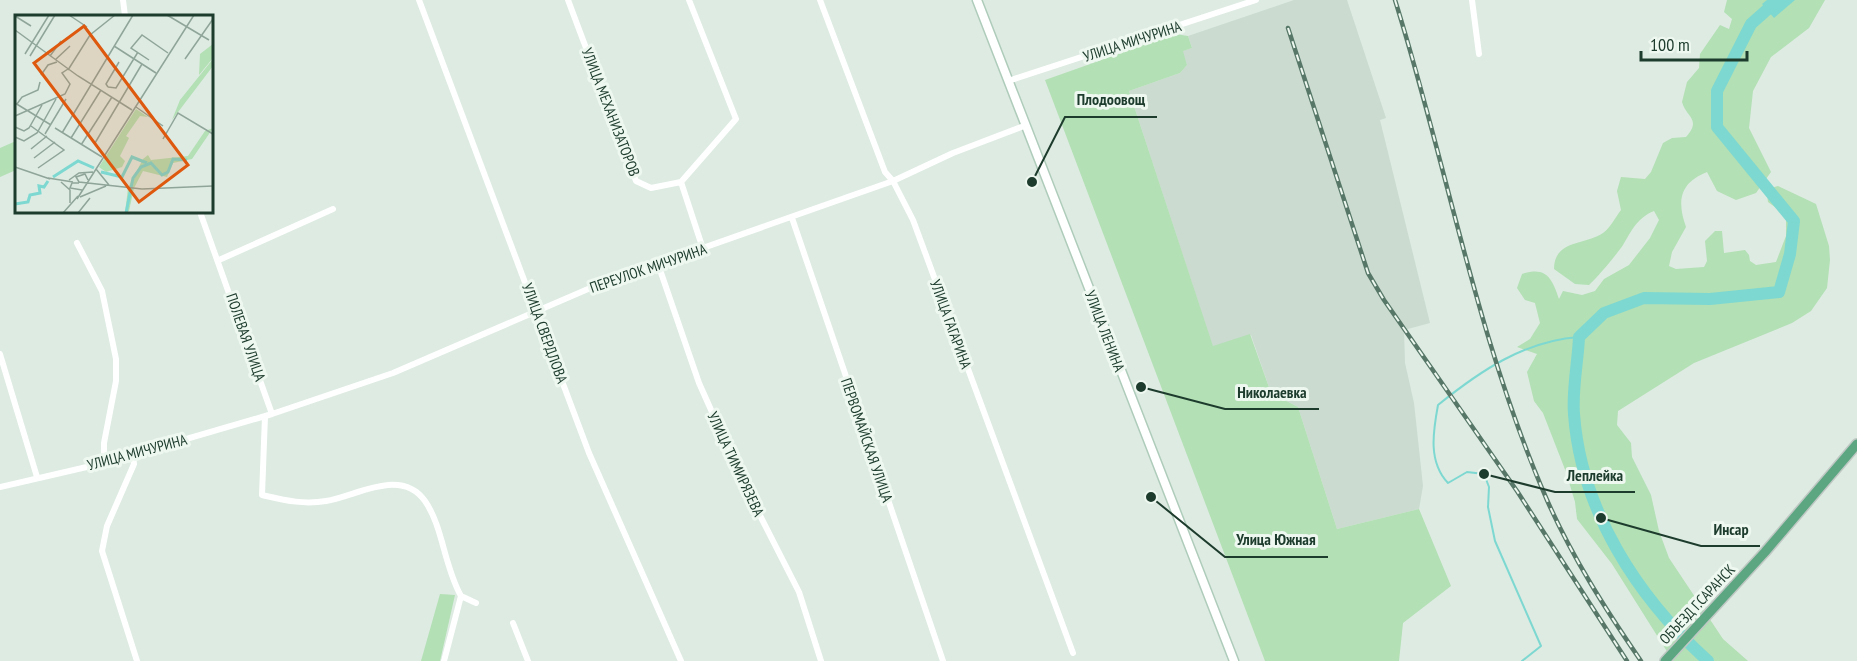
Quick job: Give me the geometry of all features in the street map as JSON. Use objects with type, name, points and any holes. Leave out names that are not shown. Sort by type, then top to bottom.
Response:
[{"type":"main road","name":"УЛИЦА ЛЕНИНА","points":[[977,0],[1024,126],[1047,176],[1140,426],[1234,661]]},
{"type":"main road","name":"ОБЪЕЗД Г.САРАНСК","points":[[1665,661],[1765,552],[1857,444]]},
{"type":"street","points":[[123,0],[125,15]]},
{"type":"street","name":"УЛИЦА СВЕРДЛОВА","points":[[419,0],[537,310],[588,453],[681,661]]},
{"type":"street","name":"УЛИЦА МЕХАНИЗАТОРОВ","points":[[568,0],[636,181],[651,188],[681,182]]},
{"type":"street","points":[[689,0],[736,119],[681,182],[703,249]]},
{"type":"street","name":"УЛИЦА ГАГАРИНА","points":[[820,0],[885,172],[893,181],[913,220],[1073,653]]},
{"type":"street","name":"УЛИЦА МИЧУРИНА","points":[[1008,81],[1256,0]]},
{"type":"street","points":[[1472,0],[1479,54]]},
{"type":"street","name":"ПЕРЕУЛОК МИЧУРИНА","points":[[272,414],[393,373],[537,310],[658,264],[893,181],[953,153],[1024,126]]},
{"type":"street","points":[[219,260],[333,209]]},
{"type":"street","name":"ПОЛЕВАЯ УЛИЦА","points":[[200,213],[272,414]]},
{"type":"street","name":"ПЕРВОМАЙСКАЯ УЛИЦА","points":[[792,218],[943,661]]},
{"type":"street","points":[[77,243],[102,291],[116,359],[116,381],[104,443],[104,463]]},
{"type":"street","name":"УЛИЦА ТИМИРЯЗЕВА","points":[[658,264],[699,383],[746,488],[799,592],[821,661]]},
{"type":"street","points":[[0,354],[38,477]]},
{"type":"street","name":"УЛИЦА МИЧУРИНА","points":[[0,487],[104,463],[272,414]]},
{"type":"street","points":[[265,416],[262,495],[285,502],[325,501],[382,486],[395,485],[412,489],[424,499],[431,512],[448,570],[461,596],[476,603]]},
{"type":"street","points":[[133,454],[134,464],[107,526],[102,551],[138,661]]},
{"type":"street","points":[[444,661],[461,596]]},
{"type":"street","points":[[513,623],[528,661]]},
{"type":"shaded area","points":[[1294,0],[1347,0],[1386,118],[1380,120],[1430,323],[1404,330],[1405,363],[1414,403],[1423,486],[1419,509],[1337,529],[1298,407],[1271,393],[1251,335],[1213,347],[1129,91],[1180,73],[1187,65],[1182,51],[1192,48],[1188,36]]},
{"type":"green space","points":[[1727,0],[1825,0],[1809,28],[1771,57],[1753,91],[1749,128],[1771,172],[1756,193],[1736,200],[1717,191],[1707,172],[1691,182],[1681,202],[1686,227],[1672,252],[1669,266],[1676,269],[1704,267],[1707,261],[1705,241],[1715,231],[1722,231],[1724,253],[1745,250],[1750,261],[1756,265],[1776,262],[1786,236],[1786,215],[1768,202],[1767,194],[1771,188],[1778,186],[1816,204],[1829,246],[1830,260],[1827,288],[1811,311],[1792,323],[1694,363],[1618,411],[1617,425],[1631,443],[1632,457],[1651,495],[1659,531],[1669,558],[1723,639],[1748,661],[1673,661],[1612,564],[1577,519],[1575,502],[1566,472],[1543,413],[1534,401],[1527,372],[1537,354],[1517,347],[1530,339],[1540,323],[1535,303],[1525,300],[1517,288],[1522,274],[1537,272],[1551,280],[1559,299],[1563,291],[1582,295],[1595,291],[1604,279],[1629,265],[1650,238],[1659,220],[1654,211],[1639,221],[1602,272],[1589,285],[1575,284],[1554,269],[1555,260],[1565,248],[1596,237],[1610,226],[1621,210],[1617,191],[1621,177],[1645,179],[1651,172],[1663,143],[1672,138],[1686,137],[1691,131],[1692,118],[1682,102],[1687,82],[1699,68],[1700,54],[1720,25],[1729,29],[1732,19],[1724,12]]},
{"type":"green space","points":[[1175,34],[1188,36],[1192,48],[1183,51],[1187,65],[1180,73],[1129,91],[1213,346],[1250,334],[1271,393],[1298,407],[1337,529],[1419,509],[1451,586],[1403,623],[1399,661],[1265,661],[1045,80]]},
{"type":"green space","points":[[15,141],[15,170],[0,177],[0,148]]},
{"type":"green space","points":[[440,594],[455,595],[440,661],[421,661]]},
{"type":"water","points":[[1767,0],[1795,0],[1774,18],[1762,4]]},
{"type":"waterway","points":[[1708,661],[1682,636],[1637,581],[1617,550],[1601,518],[1588,485],[1579,450],[1574,414],[1579,337],[1604,313],[1644,298],[1710,299],[1779,292],[1790,254],[1794,221],[1717,127],[1717,91],[1751,24],[1778,0]]},
{"type":"waterway","points":[[1522,661],[1541,646],[1495,541],[1488,507],[1489,487],[1484,474],[1467,472],[1448,483],[1442,475],[1435,456],[1436,415],[1438,405],[1470,381],[1504,360],[1540,345],[1579,337]]},
{"type":"railway","points":[[1395,0],[1482,315],[1523,439],[1547,500],[1578,563],[1641,661]]},
{"type":"railway","points":[[1288,28],[1368,273],[1384,300],[1517,491],[1627,661]]},
{"type":"place","name":"Плодоовощ","points":[[1032,182]]},
{"type":"place","name":"Николаевка","points":[[1141,387]]},
{"type":"place","name":"Леплейка","points":[[1484,474]]},
{"type":"place","name":"Улица Южная","points":[[1151,497]]},
{"type":"place","name":"Инсар","points":[[1601,518]]}]
